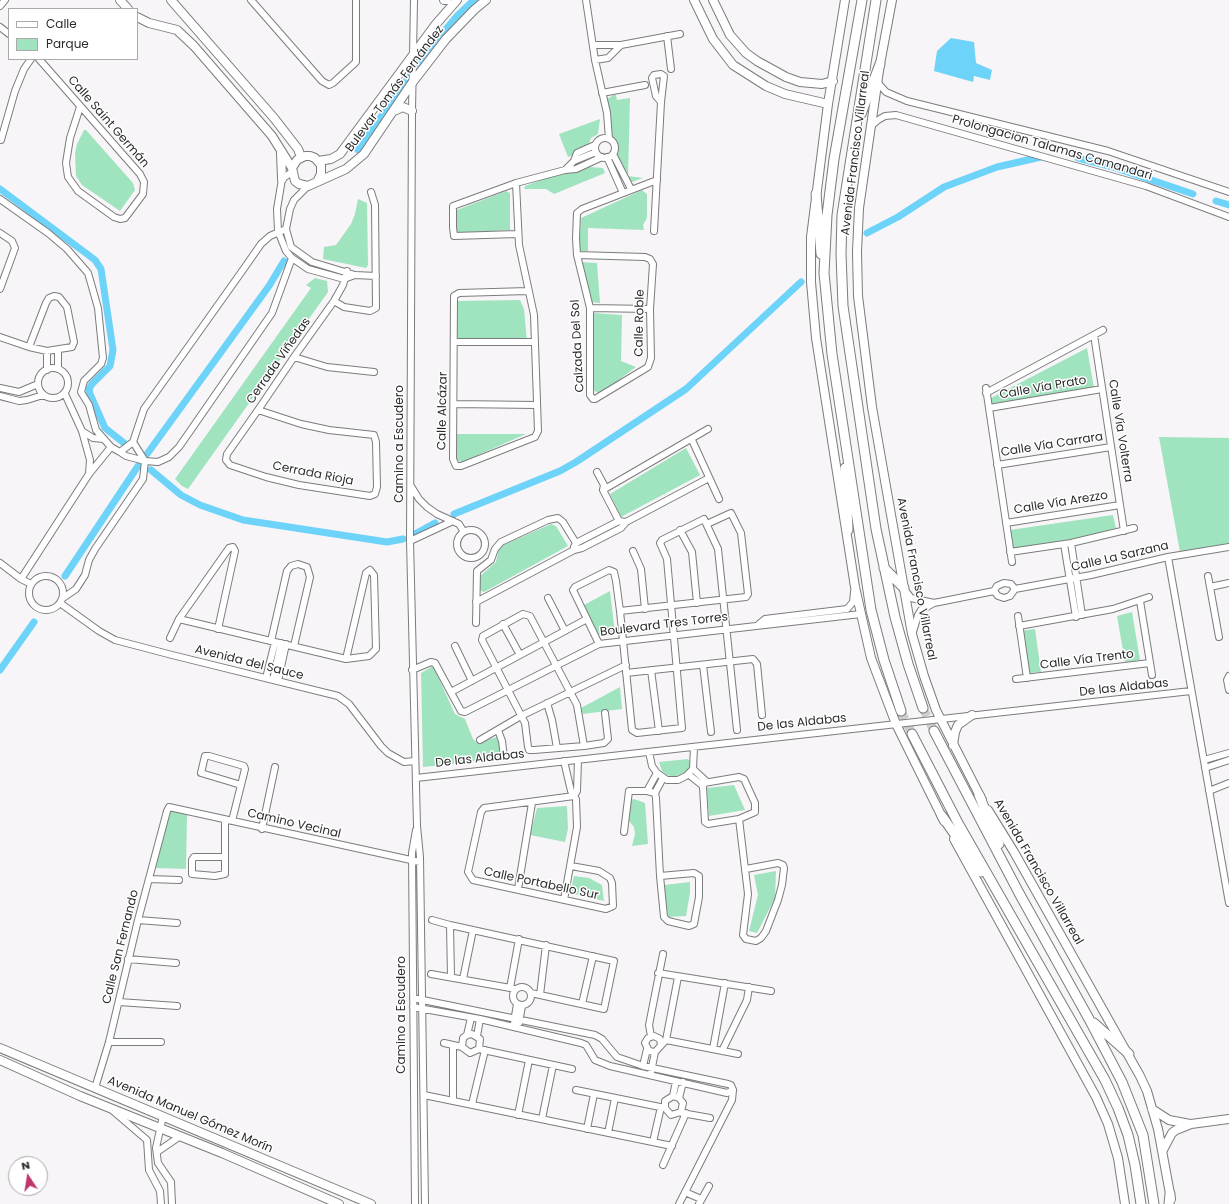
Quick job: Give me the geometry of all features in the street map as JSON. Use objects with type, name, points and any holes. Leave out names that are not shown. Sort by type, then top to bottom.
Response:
[{"type":"highway","name":"Avenida Francisco Villarreal","points":[[862,0],[834,159],[827,215],[824,273],[832,346],[871,610],[884,660],[901,711]]},
{"type":"highway","name":"Avenida Francisco Villarreal","points":[[876,0],[842,215],[841,254],[843,306],[876,529],[884,568],[908,664],[923,708]]},
{"type":"highway","points":[[855,135],[880,64]]},
{"type":"highway","points":[[816,194],[818,230],[824,273]]},
{"type":"highway","points":[[844,430],[848,530]]},
{"type":"highway","points":[[884,568],[904,588]]},
{"type":"highway","name":"Avenida Francisco Villarreal","points":[[934,731],[1019,894],[1089,1019],[1122,1082],[1143,1135],[1148,1157],[1154,1204]]},
{"type":"highway","points":[[912,734],[958,823],[1004,901],[1105,1080],[1118,1108],[1135,1165],[1141,1204]]},
{"type":"highway","points":[[979,795],[1019,894]]},
{"type":"highway","points":[[942,816],[1004,901]]},
{"type":"highway","points":[[1089,1019],[1129,1054]]},
{"type":"highway","points":[[1169,1204],[1170,1194]]},
{"type":"main road","points":[[120,0],[127,8]]},
{"type":"main road","points":[[171,0],[274,118],[298,149],[301,157]]},
{"type":"main road","name":"Bulevar Tomás Fernández","points":[[318,161],[331,159],[340,154],[413,58],[436,24],[457,0]]},
{"type":"main road","name":"Bulevar Tomás Fernández","points":[[317,182],[346,170],[364,154],[392,113],[412,79],[446,39],[474,10],[486,0]]},
{"type":"main road","points":[[694,0],[713,39],[733,65],[766,86],[785,94],[828,104]]},
{"type":"main road","points":[[712,0],[730,35],[746,53],[757,61],[786,77],[800,82],[822,84],[833,81]]},
{"type":"main road","points":[[845,0],[833,81],[828,104],[816,194],[811,236],[811,282],[816,338],[843,515],[848,530],[855,587],[871,658],[896,724],[942,816],[1096,1097],[1108,1124],[1118,1158],[1125,1204]]},
{"type":"main road","name":"Avenida Francisco Villarreal","points":[[892,0],[877,82],[859,208],[857,258],[858,296],[872,407],[912,634],[924,676],[940,718],[953,745],[979,795],[1014,852],[1129,1054],[1147,1091],[1163,1150],[1172,1204]]},
{"type":"main road","points":[[138,18],[149,23],[173,28],[182,34],[264,126],[280,148],[292,170],[295,181],[299,184],[308,186],[317,182],[321,174],[321,165],[310,156],[301,157],[297,160],[292,170]]},
{"type":"main road","points":[[392,113],[403,107],[412,111]]},
{"type":"main road","points":[[280,148],[282,159],[282,179]]},
{"type":"main road","points":[[953,745],[955,732],[958,725],[972,715]]},
{"type":"main road","name":"Avenida Manuel Gómez Morín","points":[[0,1048],[371,1204]]},
{"type":"main road","name":"Avenida Manuel Gómez Morín","points":[[0,1060],[112,1110],[222,1153],[339,1204]]},
{"type":"main road","points":[[1152,1109],[1169,1120],[1191,1124],[1229,1119]]},
{"type":"main road","points":[[1163,1150],[1172,1133],[1191,1124]]},
{"type":"street","points":[[0,6],[5,0]]},
{"type":"street","points":[[252,0],[322,81],[328,85],[333,83],[356,62],[356,0]]},
{"type":"street","name":"Camino a Escudero","points":[[414,0],[412,79],[410,541],[412,670],[417,826],[420,862],[425,1204]]},
{"type":"street","points":[[586,0],[595,60],[608,117],[609,139]]},
{"type":"street","points":[[0,27],[8,33]]},
{"type":"street","points":[[593,46],[621,45],[680,34]]},
{"type":"street","points":[[667,36],[671,69]]},
{"type":"street","points":[[595,60],[608,58],[621,45]]},
{"type":"street","points":[[0,140],[24,69],[30,60]]},
{"type":"street","name":"Calle Saint Germán","points":[[42,60],[80,107],[140,174],[144,182],[144,190],[140,199],[127,216],[120,219],[114,217],[78,191],[68,177],[66,164],[70,138],[80,107]]},
{"type":"street","points":[[877,82],[886,92],[907,101],[1108,151],[1229,192]]},
{"type":"street","points":[[602,94],[645,85]]},
{"type":"street","points":[[654,231],[661,102]]},
{"type":"street","name":"Prolongacion Talamas Camandari","points":[[870,128],[878,120],[885,116],[896,115],[1146,186],[1229,217]]},
{"type":"street","points":[[517,234],[458,237],[453,234],[453,206],[516,183],[565,170],[576,169],[607,156],[614,144],[609,139],[602,138],[595,145],[577,153],[574,161]]},
{"type":"street","points":[[595,145],[596,152]]},
{"type":"street","points":[[565,170],[574,161],[596,152],[607,156],[631,189]]},
{"type":"street","points":[[607,156],[623,193]]},
{"type":"street","points":[[292,170],[282,179],[277,209],[278,231],[282,243],[292,258],[308,269],[344,279],[354,275],[376,276]]},
{"type":"street","name":"Calzada Del Sol","points":[[592,399],[590,395],[590,308],[577,256],[576,238],[578,212],[631,189],[657,180]]},
{"type":"street","name":"Calle Alcázar","points":[[516,183],[517,234],[521,262],[534,315],[539,428],[535,437],[461,466],[456,466],[453,459],[453,298],[456,294],[528,291]]},
{"type":"street","points":[[308,186],[294,200],[290,209],[286,229],[291,247],[312,262],[347,271],[354,275]]},
{"type":"street","points":[[334,302],[344,307],[370,311],[374,310],[377,305],[375,205],[371,192]]},
{"type":"street","points":[[0,199],[48,233],[67,249],[88,273],[98,308],[103,358],[101,364],[84,381],[81,392],[89,405],[96,430],[111,447],[126,456],[145,461],[158,462],[169,457],[179,447],[272,313],[292,258]]},
{"type":"street","points":[[120,452],[133,442],[144,409],[261,244],[278,231],[286,229]]},
{"type":"street","points":[[0,233],[12,241],[15,248],[0,289]]},
{"type":"street","name":"Calle Roble","points":[[577,256],[645,257],[650,259],[653,264],[650,309],[651,358],[648,367],[597,398],[592,399]]},
{"type":"street","points":[[308,269],[312,262]]},
{"type":"street","name":"Cerrada Viñedas","points":[[226,460],[228,454],[294,357],[334,302],[347,271]]},
{"type":"street","points":[[0,337],[29,347],[47,351],[72,347],[74,342],[67,307],[64,301],[59,297],[54,296],[49,298],[46,303],[29,347]]},
{"type":"street","points":[[590,308],[650,309]]},
{"type":"street","points":[[1012,562],[986,390],[1094,336],[1103,330]]},
{"type":"street","name":"Calle Vía Volterra","points":[[1094,336],[1124,531]]},
{"type":"street","points":[[454,342],[534,342]]},
{"type":"street","points":[[58,350],[58,369]]},
{"type":"street","points":[[47,351],[47,370]]},
{"type":"street","points":[[294,357],[327,367],[374,372]]},
{"type":"street","points":[[43,395],[38,384],[42,373],[47,370],[58,369],[67,377],[69,383],[65,394],[82,431],[90,460],[89,474]]},
{"type":"street","points":[[0,388],[19,392],[38,384]]},
{"type":"street","name":"Calle Vía Prato","points":[[989,408],[1102,389]]},
{"type":"street","points":[[0,396],[19,401],[43,395],[54,398],[65,394]]},
{"type":"street","points":[[454,404],[537,405]]},
{"type":"street","name":"Cerrada Rioja","points":[[226,460],[230,465],[266,477],[299,485],[370,496],[375,494],[377,488],[376,442],[374,435],[329,430],[302,424],[258,410]]},
{"type":"street","points":[[603,490],[708,430]]},
{"type":"street","points":[[82,431],[93,438],[104,439]]},
{"type":"street","points":[[692,440],[719,499]]},
{"type":"street","points":[[61,601],[62,588],[60,583],[50,576],[39,577],[31,584],[28,595],[34,606],[38,609],[50,610],[76,589],[85,575],[95,549],[143,479],[145,461],[133,442]]},
{"type":"street","points":[[21,579],[89,474],[111,447]]},
{"type":"street","name":"Calle Vía Carrara","points":[[997,465],[1111,447]]},
{"type":"street","points":[[597,472],[604,485],[603,490],[619,521]]},
{"type":"street","points":[[575,547],[582,548],[621,528],[626,522],[709,478]]},
{"type":"street","points":[[411,486],[419,499],[427,507],[459,524],[464,532]]},
{"type":"street","name":"Calle Vía Arezzo","points":[[1006,523],[1120,505]]},
{"type":"street","points":[[620,611],[744,598],[748,596],[741,533],[731,513],[707,524]]},
{"type":"street","points":[[476,624],[476,574],[491,560],[494,551],[504,540],[552,518],[558,518],[564,522],[575,547]]},
{"type":"street","points":[[599,644],[574,594],[574,588],[607,570],[614,572],[624,640],[632,730],[637,733],[680,729],[683,727],[667,559],[660,543],[680,530],[704,519],[718,549],[737,730]]},
{"type":"street","points":[[410,541],[453,521]]},
{"type":"street","points":[[476,602],[619,521],[626,522]]},
{"type":"street","points":[[1010,552],[1071,543],[1134,528]]},
{"type":"street","points":[[473,530],[478,532],[484,539],[484,548],[478,556],[468,558],[460,553],[457,544],[458,539],[464,532],[473,530]]},
{"type":"street","points":[[680,530],[692,552],[697,603]]},
{"type":"street","points":[[1071,543],[1073,579]]},
{"type":"street","points":[[1064,544],[1073,579],[1079,616]]},
{"type":"street","points":[[170,638],[179,619],[229,548],[232,547],[234,551],[218,628]]},
{"type":"street","name":"Calle La Sarzana","points":[[994,592],[998,596],[1004,598],[1010,596],[1015,589],[1073,579],[1168,557],[1229,547]]},
{"type":"street","points":[[484,548],[494,551]]},
{"type":"street","points":[[633,551],[641,569],[645,608]]},
{"type":"street","points":[[478,556],[483,566]]},
{"type":"street","points":[[1168,557],[1229,903]]},
{"type":"street","points":[[0,563],[21,579],[31,584]]},
{"type":"street","points":[[275,680],[287,571],[291,566],[298,564],[307,568],[310,577],[294,646]]},
{"type":"street","points":[[179,619],[346,659],[370,656],[376,649],[374,575],[370,570],[366,573],[346,659]]},
{"type":"street","points":[[1208,576],[1219,637]]},
{"type":"street","name":"Calle La Sarzana","points":[[994,592],[997,586],[1004,583],[1011,584],[1015,589]]},
{"type":"street","points":[[1210,587],[1229,583]]},
{"type":"street","points":[[823,616],[850,607],[853,602],[855,587]]},
{"type":"street","name":"Calle La Sarzana","points":[[904,588],[911,598],[934,603]]},
{"type":"street","name":"Calle La Sarzana","points":[[912,634],[921,610],[934,603],[994,592]]},
{"type":"street","points":[[1019,626],[1113,609],[1149,597]]},
{"type":"street","points":[[548,598],[565,631]]},
{"type":"street","name":"Avenida del Sauce","points":[[61,601],[99,630],[116,640],[333,694],[344,699],[388,753],[404,762],[415,761]]},
{"type":"street","name":"Calle Vía Trento","points":[[1140,601],[1152,675]]},
{"type":"street","points":[[584,746],[578,710],[570,691],[555,666],[530,616],[523,614],[485,634],[482,640],[525,723],[528,747],[531,750],[584,746],[607,742],[605,713]]},
{"type":"street","name":"Boulevard Tres Torres","points":[[451,692],[461,711],[468,711],[599,644],[759,624],[767,626],[823,616],[861,614]]},
{"type":"street","name":"Calle Vía Trento","points":[[1018,616],[1027,678]]},
{"type":"street","points":[[412,670],[433,662],[451,692],[587,619]]},
{"type":"street","points":[[503,624],[520,655]]},
{"type":"street","points":[[266,678],[278,643]]},
{"type":"street","points":[[455,646],[472,680]]},
{"type":"street","points":[[626,673],[753,660],[756,661],[762,715]]},
{"type":"street","name":"Calle Vía Trento","points":[[1016,679],[1150,663]]},
{"type":"street","points":[[480,740],[521,716],[626,665]]},
{"type":"street","points":[[703,665],[711,732]]},
{"type":"street","points":[[651,670],[659,731]]},
{"type":"street","points":[[1229,676],[1227,680],[1229,690]]},
{"type":"street","name":"De las Aldabas","points":[[416,778],[1191,691]]},
{"type":"street","points":[[547,703],[557,748]]},
{"type":"street","points":[[498,730],[502,741],[504,757]]},
{"type":"street","points":[[649,752],[652,766],[657,773],[663,778],[673,780],[683,778],[690,771],[694,747]]},
{"type":"street","points":[[1204,760],[1229,753]]},
{"type":"street","points":[[225,857],[194,857],[192,860],[192,874],[215,876],[224,874],[228,820],[241,785],[244,766],[222,759],[205,756],[201,773],[241,785]]},
{"type":"street","points":[[574,796],[577,791],[578,760]]},
{"type":"street","points":[[1205,768],[1229,760]]},
{"type":"street","points":[[564,761],[571,791],[574,796],[577,827],[564,900]]},
{"type":"street","points":[[262,828],[275,767]]},
{"type":"street","points":[[690,771],[706,783],[742,778],[755,803],[756,810],[752,814],[739,819],[708,824],[705,822],[706,783]]},
{"type":"street","points":[[648,791],[657,773]]},
{"type":"street","points":[[660,876],[694,873],[699,876],[699,897],[695,923],[689,926],[668,921],[664,917],[660,876],[655,793],[663,778]]},
{"type":"street","points":[[1209,791],[1229,783]]},
{"type":"street","points":[[624,832],[628,792],[630,790],[655,793]]},
{"type":"street","points":[[518,889],[532,803],[574,796]]},
{"type":"street","name":"Calle Portabello Sur","points":[[532,803],[490,807],[482,810],[468,872],[473,880],[606,909],[613,906],[612,883],[610,878],[599,871],[571,866]]},
{"type":"street","name":"Camino Vecinal","points":[[167,811],[169,807],[173,807],[412,862],[420,862]]},
{"type":"street","name":"Calle San Fernando","points":[[95,1088],[109,1042],[128,959],[167,811]]},
{"type":"street","points":[[739,819],[748,894],[743,935],[746,939],[756,941],[761,938],[766,931],[778,900],[784,868],[783,865],[778,863],[746,869]]},
{"type":"street","name":"Camino a Escudero","points":[[415,1204],[412,862],[417,826]]},
{"type":"street","points":[[150,879],[179,880]]},
{"type":"street","points":[[138,920],[176,923]]},
{"type":"street","points":[[431,974],[513,988],[526,988],[531,993],[602,1009],[605,1006],[614,961],[432,920]]},
{"type":"street","points":[[450,925],[450,977]]},
{"type":"street","points":[[462,979],[474,930]]},
{"type":"street","points":[[515,1028],[520,1005],[513,996],[513,988],[520,939]]},
{"type":"street","points":[[540,995],[546,945]]},
{"type":"street","points":[[651,1036],[649,1025],[658,973],[663,954]]},
{"type":"street","points":[[582,1004],[593,956]]},
{"type":"street","points":[[128,959],[176,963]]},
{"type":"street","points":[[658,973],[771,991]]},
{"type":"street","points":[[650,1076],[655,1052],[666,1040],[678,977]]},
{"type":"street","points":[[713,1049],[725,983]]},
{"type":"street","points":[[722,1051],[747,1000],[749,987]]},
{"type":"street","points":[[520,1005],[530,1000],[531,993]]},
{"type":"street","points":[[414,998],[598,1036],[602,1039],[614,1056],[643,1066],[728,1084],[734,1090]]},
{"type":"street","points":[[119,1002],[177,1006]]},
{"type":"street","points":[[413,1007],[581,1042],[586,1045],[595,1060],[610,1066],[727,1093],[731,1093],[734,1090]]},
{"type":"street","points":[[462,1047],[463,1038],[467,1035],[476,1019],[478,1011]]},
{"type":"street","points":[[472,1104],[482,1049],[480,1039],[477,1036],[476,1019]]},
{"type":"street","points":[[586,1045],[590,1034]]},
{"type":"street","points":[[467,1035],[477,1036]]},
{"type":"street","points":[[651,1036],[660,1039],[661,1045]]},
{"type":"street","points":[[643,1066],[647,1049],[646,1040],[651,1036]]},
{"type":"street","points":[[666,1040],[738,1054]]},
{"type":"street","points":[[109,1042],[160,1042]]},
{"type":"street","points":[[444,1044],[462,1047],[470,1053],[482,1049],[572,1069]]},
{"type":"street","points":[[453,1045],[453,1101]]},
{"type":"street","points":[[647,1049],[655,1052]]},
{"type":"street","points":[[610,1066],[614,1056]]},
{"type":"street","points":[[518,1115],[529,1060]]},
{"type":"street","points":[[542,1119],[553,1065]]},
{"type":"street","points":[[676,1097],[680,1082]]},
{"type":"street","points":[[576,1090],[663,1107],[671,1115],[683,1113],[710,1118]]},
{"type":"street","points":[[679,1204],[732,1100],[734,1090]]},
{"type":"street","points":[[587,1129],[594,1094]]},
{"type":"street","points":[[424,1095],[672,1146]]},
{"type":"street","points":[[654,1142],[665,1101],[676,1097]]},
{"type":"street","points":[[663,1165],[672,1146],[683,1113],[684,1106],[676,1097]]},
{"type":"street","points":[[608,1133],[615,1098]]},
{"type":"street","points":[[112,1110],[157,1150]]},
{"type":"street","points":[[164,1116],[157,1150],[158,1163],[171,1182],[172,1204]]},
{"type":"street","points":[[157,1150],[179,1137]]},
{"type":"street","points":[[147,1140],[149,1170],[160,1191],[161,1204]]},
{"type":"street","points":[[685,1192],[700,1202],[709,1186]]},
{"type":"green space","points":[[613,95],[616,95],[617,100],[630,98],[628,176],[643,178],[629,183],[615,154],[615,144],[611,136],[611,116],[606,100]]},
{"type":"green space","points":[[600,119],[598,134],[591,138],[586,151],[568,157],[559,134]]},
{"type":"green space","points":[[84,130],[86,130],[133,183],[135,190],[120,211],[82,185],[76,176],[75,153],[77,144]]},
{"type":"green space","points":[[585,164],[590,167],[603,168],[605,173],[554,194],[546,189],[524,189],[525,186]]},
{"type":"green space","points":[[642,190],[647,194],[647,218],[643,225],[644,230],[588,228],[588,251],[579,251],[581,218]]},
{"type":"green space","points":[[506,191],[510,193],[510,230],[456,233],[457,210]]},
{"type":"green space","points":[[358,199],[367,203],[368,265],[366,268],[323,259],[324,247],[336,245],[351,224]]},
{"type":"green space","points":[[580,262],[597,263],[600,303],[590,302]]},
{"type":"green space","points":[[315,278],[327,281],[328,292],[188,489],[182,486],[175,479],[311,288],[306,285]]},
{"type":"green space","points":[[520,300],[524,309],[527,341],[456,340],[456,301]]},
{"type":"green space","points":[[593,313],[622,315],[621,361],[636,367],[600,394],[593,390]]},
{"type":"green space","points":[[1087,348],[1094,388],[990,404],[989,399]]},
{"type":"green space","points":[[457,434],[526,434],[462,462],[456,460]]},
{"type":"green space","points":[[1159,437],[1229,438],[1229,543],[1180,552]]},
{"type":"green space","points":[[686,448],[700,475],[621,517],[610,494]]},
{"type":"green space","points":[[1113,515],[1116,528],[1063,542],[1012,549],[1010,530]]},
{"type":"green space","points":[[551,524],[556,526],[568,546],[484,592],[479,590],[480,576],[496,562],[499,547]]},
{"type":"green space","points":[[610,591],[615,634],[599,635],[584,605]]},
{"type":"green space","points":[[1132,612],[1140,660],[1125,662],[1117,616]]},
{"type":"green space","points":[[1035,629],[1041,672],[1028,673],[1020,631]]},
{"type":"green space","points":[[433,666],[455,714],[465,719],[473,739],[477,743],[497,737],[499,742],[500,759],[423,767],[421,673]]},
{"type":"green space","points":[[620,687],[622,709],[583,714],[581,708]]},
{"type":"green space","points":[[688,759],[691,763],[687,771],[675,777],[667,775],[662,771],[659,762]]},
{"type":"green space","points":[[734,785],[745,810],[709,816],[707,788]]},
{"type":"green space","points":[[634,799],[645,803],[648,844],[632,846],[635,834],[634,827],[629,821],[631,800]]},
{"type":"green space","points":[[567,806],[568,829],[565,842],[530,835],[537,808]]},
{"type":"green space","points":[[169,810],[187,814],[186,869],[155,868]]},
{"type":"green space","points":[[776,871],[775,898],[757,933],[749,931],[758,895],[754,875]]},
{"type":"green space","points":[[574,876],[589,878],[602,885],[604,901],[570,893]]},
{"type":"green space","points":[[690,882],[690,893],[686,916],[668,917],[664,885]]},
{"type":"water","points":[[951,38],[974,42],[976,63],[992,70],[990,80],[974,76],[973,82],[934,71],[937,51]]},
{"type":"waterway","points":[[358,150],[423,57],[457,16],[474,0]]},
{"type":"waterway","points":[[867,233],[898,217],[944,187],[997,167],[1041,157]]},
{"type":"waterway","points":[[1078,158],[1113,167],[1193,194]]},
{"type":"waterway","points":[[0,189],[95,260],[101,269],[113,350],[110,366],[89,389],[105,428],[124,443]]},
{"type":"waterway","points":[[1216,201],[1229,205]]},
{"type":"waterway","points":[[147,454],[269,286],[284,261]]},
{"type":"waterway","points":[[454,514],[560,471],[686,389],[801,282]]},
{"type":"waterway","points":[[65,576],[138,466]]},
{"type":"waterway","points":[[151,470],[181,495],[200,505],[243,520],[387,542],[403,539]]},
{"type":"waterway","points":[[415,534],[435,523]]},
{"type":"waterway","points":[[0,670],[34,622]]},
{"type":"tunnel","points":[[923,708],[934,731]]},
{"type":"tunnel","points":[[901,711],[912,734]]}]
